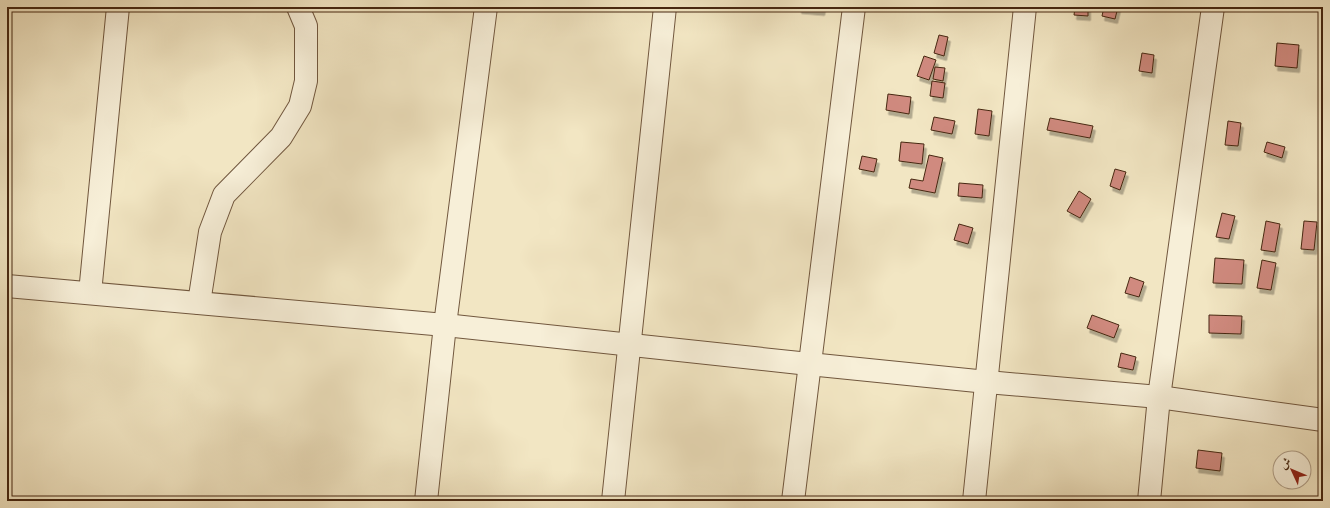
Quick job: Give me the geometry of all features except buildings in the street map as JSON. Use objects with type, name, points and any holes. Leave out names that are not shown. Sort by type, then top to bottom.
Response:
[{"type":"street","points":[[90,293],[118,7]]},
{"type":"street","points":[[199,303],[210,232],[224,195],[281,137],[300,106],[306,81],[306,26],[298,7]]},
{"type":"street","points":[[426,501],[445,325],[486,7]]},
{"type":"street","points":[[613,501],[665,7]]},
{"type":"street","points":[[793,501],[854,7]]},
{"type":"street","points":[[974,501],[1025,7]]},
{"type":"street","points":[[1149,501],[1159,397],[1213,7]]},
{"type":"street","points":[[7,286],[445,325],[987,382],[1159,397],[1323,420]]}]
